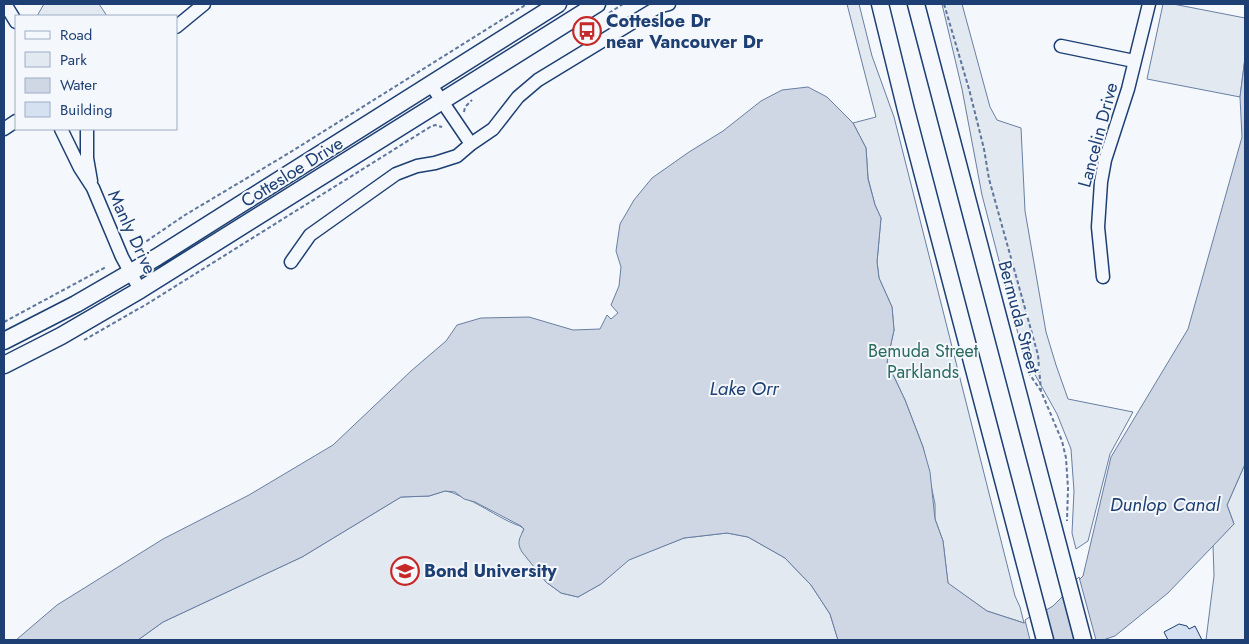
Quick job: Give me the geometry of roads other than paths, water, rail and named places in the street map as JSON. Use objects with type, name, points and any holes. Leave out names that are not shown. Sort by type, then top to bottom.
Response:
[{"type":"main road","name":"Cottesloe Drive","points":[[4,365],[61,336],[140,290],[442,102],[578,10],[597,4]]},
{"type":"main road","points":[[880,4],[1045,640]]},
{"type":"main road","name":"Bermuda Street","points":[[916,4],[1083,640]]},
{"type":"main road","name":"Cottesloe Drive","points":[[4,341],[131,273],[555,5]]},
{"type":"street","points":[[5,4],[15,20]]},
{"type":"street","points":[[178,25],[204,4]]},
{"type":"street","points":[[291,262],[310,235],[396,174],[417,166],[457,156],[493,129],[518,97],[538,80],[658,7],[669,4]]},
{"type":"street","name":"Lancelin Drive","points":[[1103,277],[1098,227],[1101,182],[1128,89],[1149,4]]},
{"type":"street","points":[[1061,46],[1134,61]]},
{"type":"street","points":[[431,84],[471,144]]},
{"type":"street","points":[[4,129],[15,122]]},
{"type":"street","name":"Manly Drive","points":[[61,130],[80,168],[93,188]]},
{"type":"street","name":"Manly Drive","points":[[87,130],[87,158],[93,188],[115,242],[140,290]]},
{"type":"water","name":"Lake Orr","points":[[1245,58],[1245,464],[1227,505],[1234,524],[1168,593],[1115,636],[1103,640],[838,640],[830,614],[811,585],[785,558],[748,537],[727,533],[684,538],[629,560],[601,584],[578,597],[561,593],[546,582],[520,549],[519,540],[524,529],[521,526],[475,502],[464,499],[455,492],[445,491],[429,496],[401,497],[302,557],[163,622],[138,640],[16,640],[57,605],[163,539],[249,495],[333,445],[411,371],[446,341],[457,325],[481,318],[529,317],[573,330],[600,329],[607,315],[611,319],[618,313],[611,305],[619,286],[621,267],[616,251],[620,224],[634,200],[652,178],[723,131],[761,101],[782,90],[808,87],[827,97],[853,123],[866,148],[868,179],[875,205],[881,218],[877,262],[879,278],[892,307],[894,330],[887,362],[905,400],[923,447],[930,472],[935,519],[943,541],[948,583],[987,611],[1024,623],[1053,606],[1083,576],[1111,457],[1188,329],[1242,137],[1240,97]]},
{"type":"place","name":"Cottesloe Dr near Vancouver Dr","points":[[587,31]]},
{"type":"place","name":"Bond University","points":[[405,571]]},
{"type":"park label","name":"Bemuda Street Parklands","points":[[923,361]]},
{"type":"water label","name":"Dunlop Canal","points":[[1165,504]]}]
